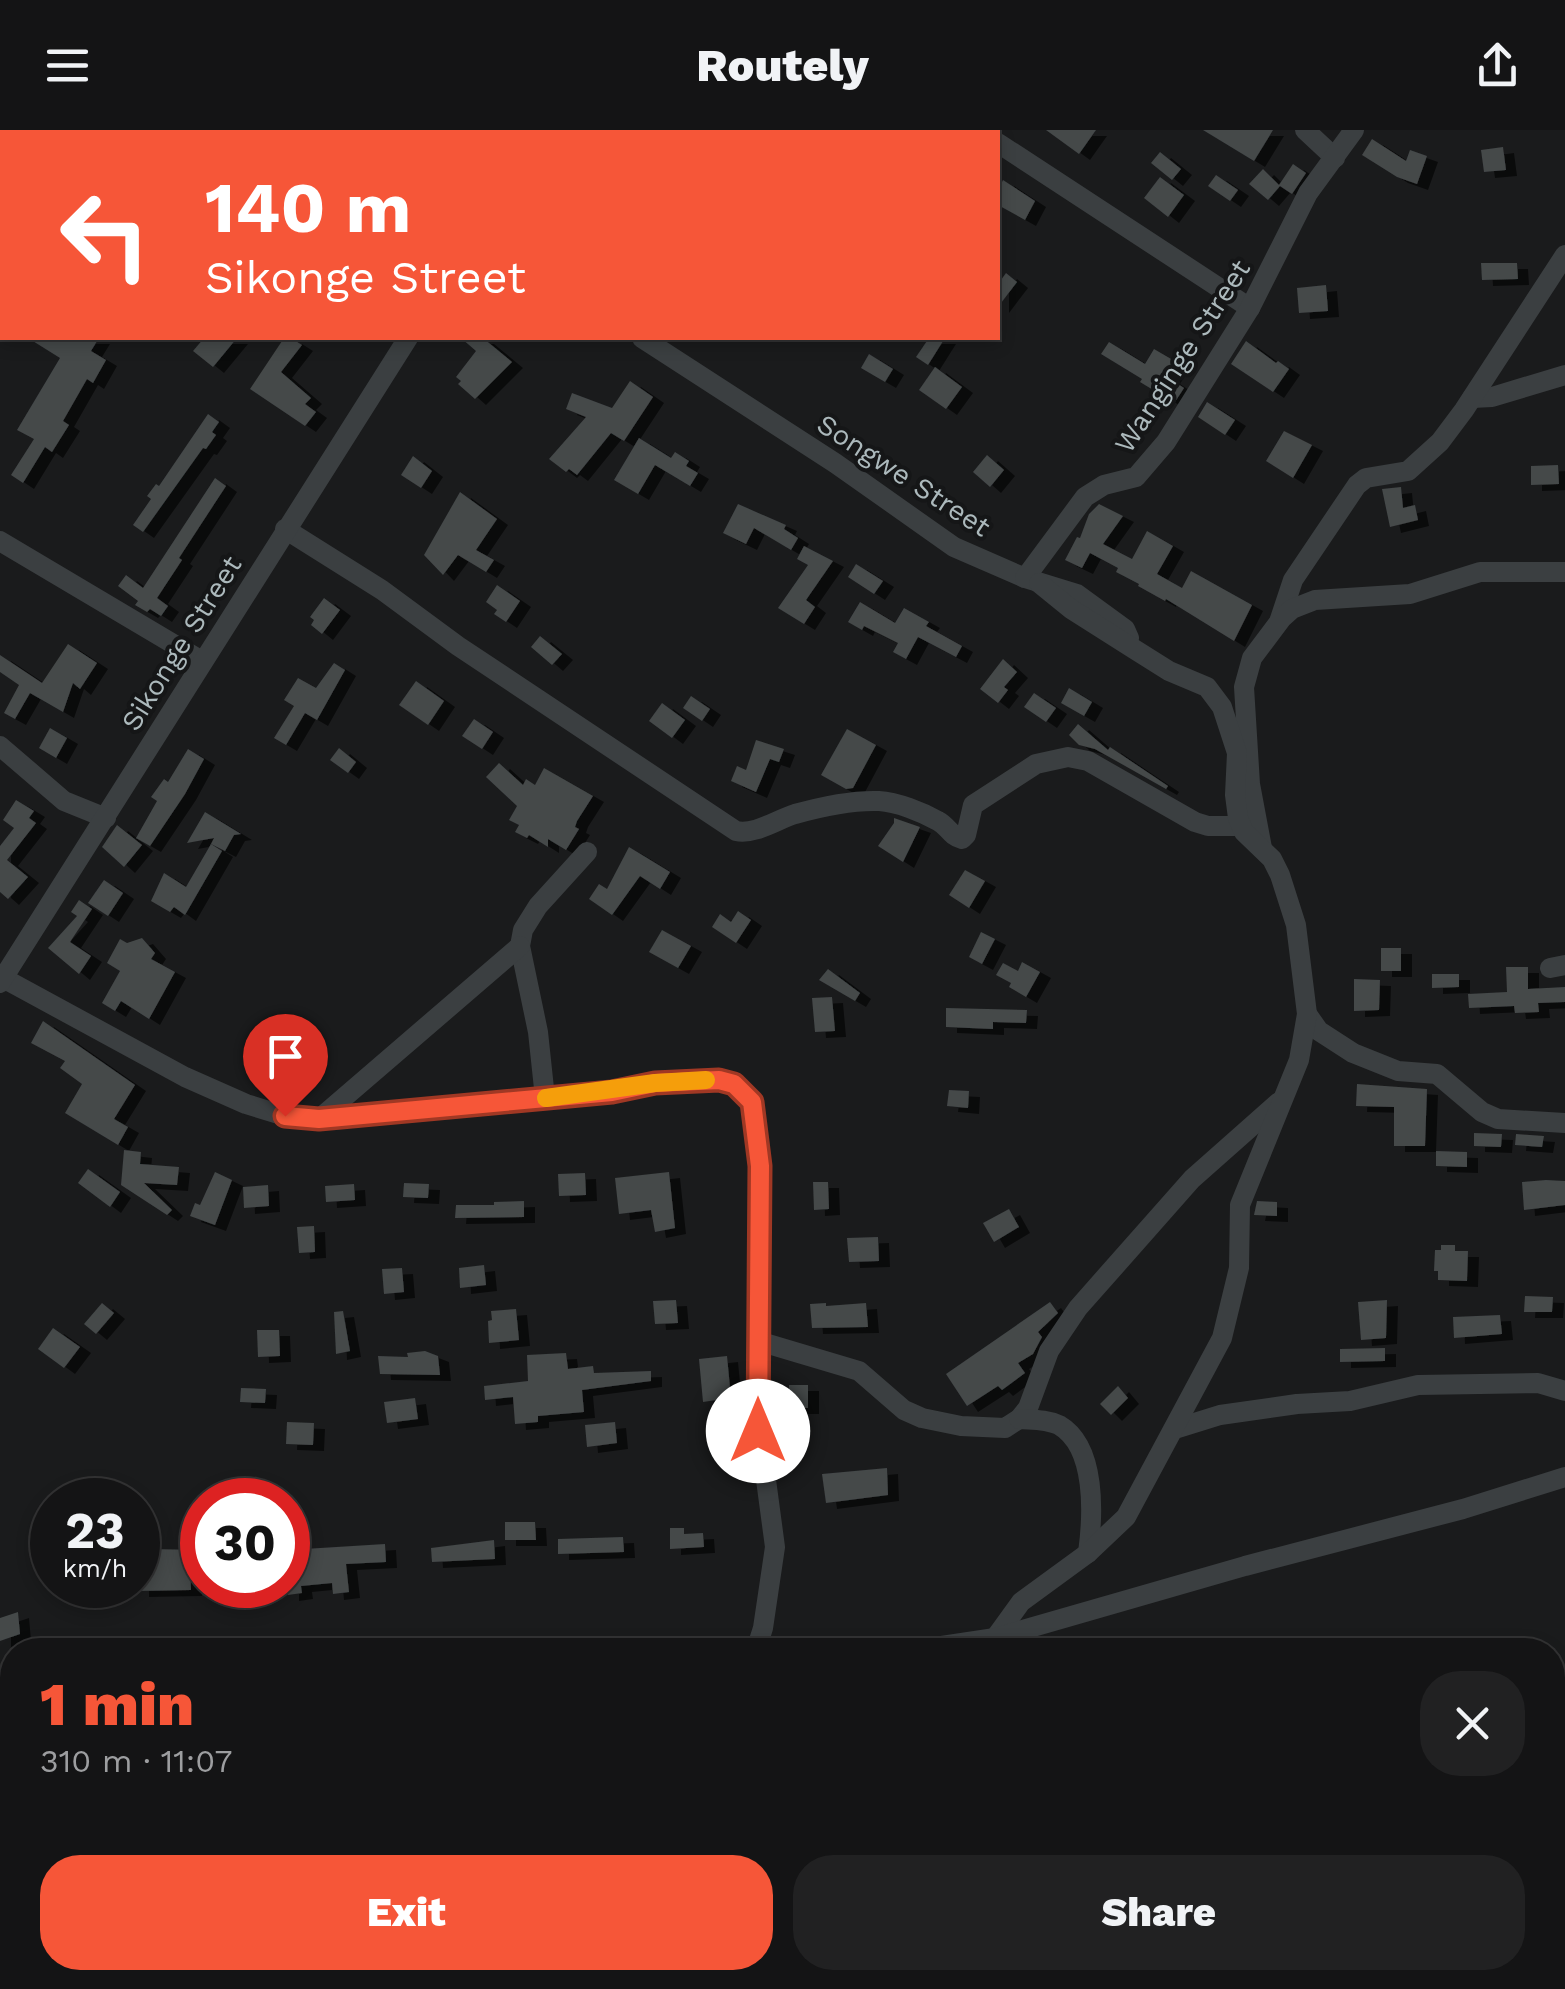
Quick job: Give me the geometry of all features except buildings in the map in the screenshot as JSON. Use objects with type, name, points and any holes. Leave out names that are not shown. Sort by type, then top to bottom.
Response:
[{"type":"street","points":[[1305,130],[1335,158]]},
{"type":"street","name":"Wanginge Street","points":[[1032,581],[1085,497],[1104,485],[1136,477],[1166,442],[1250,308],[1304,200],[1354,130]]},
{"type":"street","points":[[1000,144],[1250,308]]},
{"type":"street","points":[[1278,624],[1293,580],[1357,485],[1366,478],[1408,471],[1450,430],[1565,255]]},
{"type":"street","name":"Sikonge Street","points":[[407,340],[2,981],[185,1077],[285,1116],[319,1119],[545,1098],[655,1083],[719,1080],[734,1084],[747,1094],[756,1115],[760,1166],[757,1418],[775,1547],[760,1638]]},
{"type":"street","name":"Songwe Street","points":[[645,340],[954,547],[1089,602],[1125,629],[1134,650],[1198,681],[1213,693],[1222,706],[1237,753],[1234,795],[1242,826]]},
{"type":"street","points":[[1472,398],[1492,397],[1565,375]]},
{"type":"street","points":[[285,528],[736,831],[749,832],[795,814],[879,801],[940,821],[954,837],[962,839],[974,805],[1036,764],[1060,757],[1088,761],[1200,824],[1242,826],[1280,875],[1296,925],[1306,1014],[1299,1060],[1240,1205],[1239,1268],[1222,1338],[1135,1505],[1088,1553],[1035,1588],[995,1638]]},
{"type":"street","points":[[0,542],[202,660]]},
{"type":"street","points":[[1262,848],[1249,770],[1244,687],[1252,658],[1292,609],[1315,600],[1410,594],[1480,572],[1565,572]]},
{"type":"street","points":[[0,746],[64,801],[106,818]]},
{"type":"street","points":[[545,1098],[538,1032],[520,946],[522,930],[538,906],[587,852]]},
{"type":"street","points":[[319,1119],[520,946]]},
{"type":"street","points":[[1306,1014],[1319,1030],[1353,1053],[1398,1071],[1437,1074],[1482,1112],[1498,1118],[1565,1123]]},
{"type":"street","points":[[758,1341],[860,1371],[904,1410],[922,1418],[1004,1428],[1028,1408],[1049,1351],[1078,1308],[1192,1179],[1284,1098]]},
{"type":"street","points":[[1175,1430],[1220,1415],[1350,1401],[1418,1385],[1538,1384],[1565,1391]]},
{"type":"street","points":[[1019,1419],[1057,1424],[1071,1434],[1080,1450],[1093,1508],[1088,1553]]},
{"type":"street","points":[[995,1638],[1463,1509],[1565,1477]]},
{"type":"slow traffic","points":[[546,1098],[706,1080]]},
{"type":"route","points":[[285,1116],[319,1119],[612,1092],[655,1083],[719,1080],[734,1084],[752,1102],[760,1166],[758,1431]]}]
